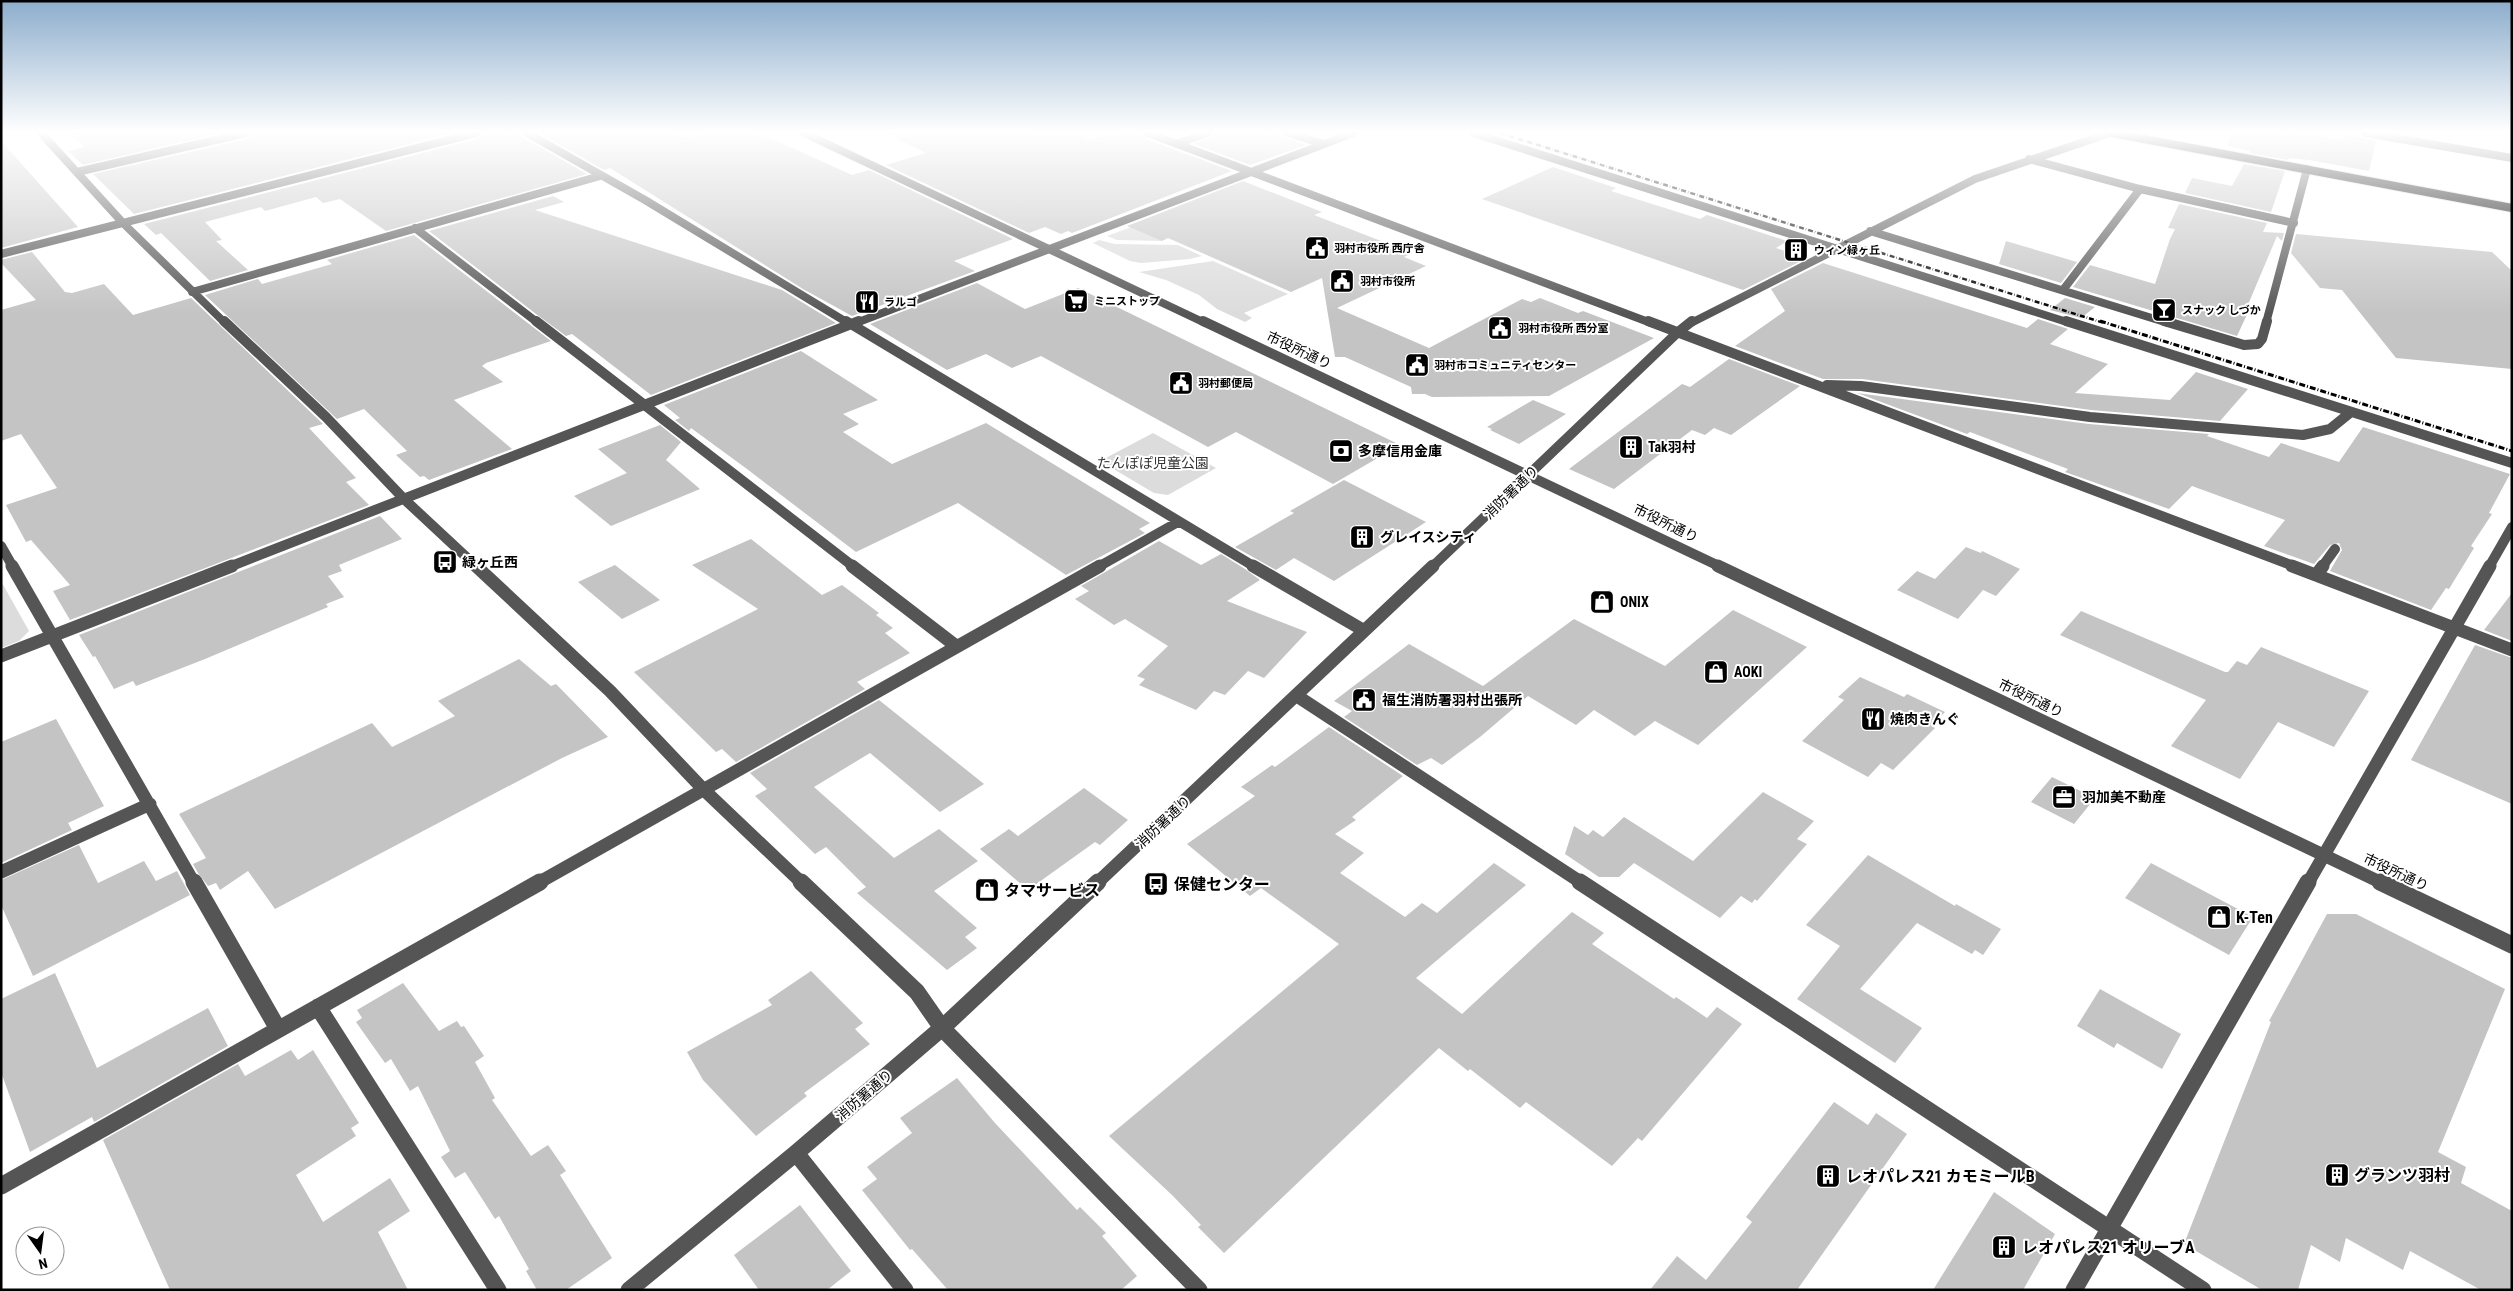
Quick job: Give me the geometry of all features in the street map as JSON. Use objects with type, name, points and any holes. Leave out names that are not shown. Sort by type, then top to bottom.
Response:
[{"type":"main road","points":[[2434,193],[2512,208]]},
{"type":"street","points":[[96,193],[192,292],[326,417],[404,499],[610,691],[703,789],[917,992],[942,1028],[1191,1287]]},
{"type":"street","points":[[1,254],[240,193]]},
{"type":"street","points":[[192,292],[539,193]]},
{"type":"street","points":[[632,193],[1178,522],[1363,630]]},
{"type":"street","name":"市役所通り","points":[[931,193],[2512,945]]},
{"type":"street","points":[[1,656],[852,324],[1196,193]]},
{"type":"street","points":[[1308,193],[2512,650]]},
{"type":"street","points":[[1662,193],[2512,463]]},
{"type":"street","name":"消防署通り","points":[[629,1290],[796,1153],[942,1028],[1297,696],[1363,630],[1528,476],[1677,333],[1697,318],[1948,193]]},
{"type":"street","points":[[2063,290],[2137,193]]},
{"type":"street","points":[[2159,193],[2294,223]]},
{"type":"street","points":[[1870,232],[2231,342],[2244,345],[2258,344],[2262,339],[2301,193]]},
{"type":"street","points":[[415,228],[956,646]]},
{"type":"street","points":[[1817,385],[1861,386],[2090,416],[2295,435],[2321,434],[2334,429],[2351,412]]},
{"type":"street","points":[[1,1186],[1178,522]]},
{"type":"street","points":[[2074,1290],[2512,527]]},
{"type":"street","points":[[1,546],[278,1029]]},
{"type":"street","points":[[2316,575],[2335,549]]},
{"type":"street","points":[[1297,696],[2203,1290]]},
{"type":"street","points":[[1,872],[150,804]]},
{"type":"street","points":[[318,1007],[498,1290]]},
{"type":"street","points":[[796,1153],[905,1290]]},
{"type":"green space","points":[[1156,218],[1162,241],[1117,240],[1107,236]]},
{"type":"green space","points":[[1099,240],[1115,244],[1178,245],[1202,256],[1190,259],[1141,263],[1130,261],[1093,243]]},
{"type":"green space","points":[[1213,261],[1288,294],[1244,313],[1252,318],[1245,322],[1217,309],[1199,295],[1166,280],[1139,272]]},
{"type":"green space","name":"たんぽぽ児童公園","points":[[1153,433],[1216,468],[1168,495],[1154,493],[1100,461]]},
{"type":"green space","points":[[1,581],[29,631],[19,641],[1,648]]},
{"type":"building","points":[[1,193],[48,193],[78,227],[1,248]]},
{"type":"building","points":[[113,193],[215,193],[134,214]]},
{"type":"building","points":[[264,193],[519,193],[386,231],[340,199],[323,203],[316,197],[265,211],[261,207],[205,222],[222,240],[216,241],[248,270],[210,281],[161,233],[156,235],[144,224]]},
{"type":"building","points":[[650,193],[918,193],[1013,239],[954,261],[975,271],[852,316],[803,289]]},
{"type":"building","points":[[945,193],[1175,193],[1072,233],[1068,231],[1061,234],[1045,227],[1029,233]]},
{"type":"building","points":[[1211,193],[1274,193],[1322,212],[1314,215],[1412,253],[1404,257],[1426,266],[1337,308],[1429,348],[1522,299],[1531,302],[1540,298],[1578,313],[1583,311],[1654,338],[1549,396],[1432,397],[1425,394],[1412,394],[1411,387],[1345,357],[1335,357],[1322,278],[1291,292],[1168,238],[1162,241],[1127,226]]},
{"type":"building","points":[[1495,193],[1618,193],[1700,219],[1707,215],[1787,241],[1776,248],[1807,258],[1743,290],[1482,199]]},
{"type":"building","points":[[2186,193],[2277,193],[2271,212]]},
{"type":"building","points":[[553,196],[564,202],[535,210],[782,290],[836,323],[651,395],[572,334],[566,336],[536,314],[429,231]]},
{"type":"building","points":[[2179,204],[2267,223],[2263,232],[2284,233],[2282,241],[2277,236],[2247,307],[2250,308],[2237,336],[2073,287],[2090,265],[2155,284],[2175,229],[2168,228]]},
{"type":"building","points":[[2296,234],[2492,252],[2512,271],[2512,369],[2396,358],[2342,290],[2320,288],[2291,253]]},
{"type":"building","points":[[414,235],[551,341],[486,363],[482,366],[503,382],[454,400],[512,449],[429,480],[424,476],[420,477],[396,455],[407,451],[364,409],[337,419],[205,295],[258,279],[262,284],[332,264],[327,260]]},
{"type":"building","points":[[2006,241],[2077,262],[2061,283],[1999,264]]},
{"type":"building","points":[[32,252],[65,292],[72,293],[104,284],[133,315],[191,298],[323,424],[309,428],[356,478],[346,482],[369,505],[70,620],[53,591],[70,585],[31,540],[26,542],[6,505],[57,488],[21,434],[1,441],[1,310],[36,300],[1,263],[1,260]]},
{"type":"building","points":[[1823,263],[2027,328],[2038,319],[2068,329],[2050,344],[2108,364],[2075,393],[2170,400],[2196,372],[2248,389],[2220,421],[2091,410],[1862,379],[1823,379],[1735,346],[1785,311],[1771,289]]},
{"type":"building","points":[[977,283],[1025,309],[1078,288],[1400,445],[1333,484],[1236,432],[1208,447],[1041,356],[1012,368],[986,354],[947,370],[870,324]]},
{"type":"building","points":[[2065,298],[2095,307],[2081,318],[2050,310]]},
{"type":"building","points":[[801,351],[878,400],[843,414],[859,424],[843,432],[892,464],[986,423],[1150,523],[1139,529],[1145,533],[1066,575],[958,503],[856,552],[691,428],[689,431],[675,420],[680,418],[664,405]]},
{"type":"building","name":"Tak羽村","points":[[1729,359],[1800,386],[1731,435],[1714,428],[1705,435],[1692,430],[1614,489],[1569,469],[1682,384],[1690,387]]},
{"type":"building","points":[[1857,393],[2089,424],[2209,434],[2207,436],[2269,457],[2281,443],[2339,462],[2363,427],[2510,474],[2489,513],[2492,514],[2471,546],[2474,548],[2449,589],[2446,588],[2431,610],[2330,571],[2342,550],[2339,543],[2330,545],[2314,564],[2264,546],[2285,520],[2192,486],[2169,509],[2065,472],[2068,469],[1970,432],[1967,434]]},
{"type":"building","points":[[1533,400],[1566,414],[1519,444],[1487,427]]},
{"type":"building","points":[[660,425],[681,442],[666,460],[700,489],[611,526],[574,496],[627,473],[598,449]]},
{"type":"building","points":[[1344,480],[1426,522],[1334,581],[1294,558],[1276,570],[1235,547],[1294,513],[1290,511]]},
{"type":"building","points":[[380,516],[402,539],[339,565],[342,571],[328,576],[344,597],[326,604],[328,607],[205,659],[136,686],[133,681],[114,689],[95,656],[93,657],[79,635]]},
{"type":"building","points":[[751,539],[822,595],[842,585],[879,613],[876,615],[893,628],[885,633],[910,653],[857,682],[865,689],[736,762],[722,749],[716,752],[634,672],[758,609],[692,565]]},
{"type":"building","points":[[1159,541],[1201,565],[1221,554],[1260,580],[1227,601],[1307,632],[1264,678],[1248,671],[1225,695],[1214,691],[1196,710],[1139,685],[1145,679],[1137,676],[1168,646],[1125,619],[1114,625],[1075,599],[1089,591],[1081,586]]},
{"type":"building","points":[[1966,547],[1981,553],[1982,551],[2020,569],[1996,596],[1983,590],[1958,619],[1897,590],[1917,571],[1935,579]]},
{"type":"building","points":[[615,565],[660,600],[622,619],[578,582]]},
{"type":"building","points":[[2512,593],[2512,641],[2484,630]]},
{"type":"building","points":[[1733,610],[1807,647],[1698,745],[1655,721],[1635,736],[1594,710],[1576,725],[1528,696],[1480,737],[1442,765],[1431,758],[1417,765],[1344,717],[1352,711],[1334,701],[1409,644],[1483,686],[1574,619],[1665,666]]},
{"type":"building","points":[[2081,611],[2225,672],[2228,672],[2237,661],[2247,665],[2261,647],[2369,691],[2334,747],[2278,722],[2240,779],[2171,746],[2206,700],[2060,635]]},
{"type":"building","points":[[2475,645],[2512,658],[2512,804],[2411,760]]},
{"type":"building","points":[[519,659],[551,686],[556,684],[608,737],[562,758],[275,909],[248,871],[220,890],[216,883],[208,886],[198,873],[193,864],[206,858],[179,814],[372,723],[392,747],[455,716],[438,701]]},
{"type":"building","points":[[1860,677],[1904,697],[1907,694],[1945,712],[1931,726],[1935,728],[1893,770],[1881,763],[1868,777],[1802,741],[1844,700],[1838,697]]},
{"type":"building","points":[[879,700],[984,784],[940,812],[870,753],[814,787],[894,858],[939,829],[978,861],[934,891],[977,928],[965,937],[977,948],[947,970],[857,893],[866,887],[826,847],[815,854],[755,796],[767,789],[750,773]]},
{"type":"building","points":[[56,719],[104,806],[68,823],[72,830],[1,863],[1,742]]},
{"type":"building","points":[[1329,727],[1403,776],[1352,817],[1356,820],[1335,834],[1364,853],[1340,873],[1405,917],[1422,903],[1437,913],[1494,863],[1526,885],[1416,978],[1462,1014],[1572,912],[1604,933],[1592,944],[1674,999],[1676,997],[1707,1018],[1717,1007],[1742,1024],[1642,1141],[1638,1138],[1612,1166],[1526,1102],[1520,1108],[1470,1069],[1468,1071],[1439,1048],[1224,1253],[1198,1227],[1201,1225],[1173,1196],[1109,1136],[1339,944],[1261,888],[1250,896],[1187,844],[1255,796],[1241,787],[1272,765],[1275,767]]},
{"type":"building","points":[[2052,777],[2095,798],[2074,824],[2031,802]]},
{"type":"building","points":[[1084,788],[1128,820],[1100,845],[1095,842],[1028,890],[980,849],[1009,829],[1018,836]]},
{"type":"building","points":[[1763,792],[1814,821],[1797,839],[1807,844],[1757,901],[1755,899],[1752,903],[1741,896],[1720,918],[1634,863],[1619,877],[1599,877],[1565,854],[1574,826],[1588,835],[1593,830],[1603,837],[1624,817],[1693,861]]},
{"type":"building","points":[[79,845],[98,883],[144,861],[156,881],[177,871],[190,895],[33,976],[1,905],[1,880]]},
{"type":"building","points":[[1868,855],[1955,906],[1956,904],[2001,929],[1983,955],[1975,950],[1972,954],[1917,923],[1860,989],[1922,1028],[1895,1063],[1797,999],[1840,946],[1806,925]]},
{"type":"building","points":[[2151,863],[2253,917],[2229,955],[2125,898]]},
{"type":"building","points":[[2327,914],[2356,914],[2505,989],[2438,1152],[2466,1167],[2461,1183],[2512,1211],[2512,1290],[2481,1290],[2410,1251],[2403,1270],[2346,1238],[2340,1262],[2311,1245],[2298,1290],[2262,1290],[2184,1244],[2271,1022],[2269,1021]]},
{"type":"building","points":[[811,971],[863,1023],[855,1029],[870,1044],[804,1093],[807,1096],[756,1136],[703,1080],[687,1052],[772,1005],[768,1000]]},
{"type":"building","points":[[55,973],[97,1068],[208,1008],[228,1046],[94,1122],[92,1117],[30,1152],[1,1072],[1,999]]},
{"type":"building","points":[[403,983],[439,1031],[457,1021],[461,1027],[464,1026],[484,1056],[475,1062],[495,1098],[492,1100],[531,1156],[548,1145],[566,1171],[560,1175],[612,1258],[566,1290],[537,1290],[526,1271],[529,1269],[499,1216],[495,1219],[465,1172],[455,1178],[441,1157],[450,1151],[418,1086],[410,1091],[391,1059],[385,1063],[356,1022],[362,1018],[357,1010]]},
{"type":"building","points":[[2100,989],[2181,1034],[2162,1069],[2117,1043],[2114,1048],[2077,1026]]},
{"type":"building","points":[[291,1050],[298,1060],[313,1050],[359,1123],[351,1128],[356,1136],[296,1175],[323,1222],[390,1178],[410,1211],[378,1232],[408,1290],[170,1290],[103,1140],[238,1064],[245,1076]]},
{"type":"building","points":[[957,1078],[995,1123],[1077,1210],[1080,1207],[1106,1233],[1102,1236],[1137,1276],[1121,1290],[948,1290],[912,1249],[910,1250],[862,1190],[877,1179],[867,1167],[912,1133],[900,1118]]},
{"type":"building","name":"レオパレス21 カモミールB","points":[[1834,1102],[1868,1125],[1876,1113],[1907,1134],[1797,1290],[1650,1290],[1677,1256],[1706,1280],[1752,1222],[1746,1217]]},
{"type":"building","name":"レオパレス21 オリーブA","points":[[1994,1192],[2055,1234],[2023,1290],[1933,1290]]},
{"type":"building","points":[[800,1205],[851,1271],[827,1290],[759,1290],[734,1255]]},
{"type":"railway","points":[[1692,193],[2104,323]]},
{"type":"railway","points":[[2100,321],[2512,451]]},
{"type":"place","name":"羽村市役所 西庁舎","points":[[1317,248]]},
{"type":"place","name":"ウィン緑ヶ丘","points":[[1796,250]]},
{"type":"place","name":"羽村市役所","points":[[1342,281]]},
{"type":"place","name":"ミニストップ","points":[[1076,301]]},
{"type":"place","name":"ラルゴ","points":[[867,302]]},
{"type":"place","name":"スナック しづか","points":[[2164,310]]},
{"type":"place","name":"羽村市役所 西分室","points":[[1500,328]]},
{"type":"place","name":"羽村市コミュニティセンター","points":[[1417,365]]},
{"type":"place","name":"羽村郵便局","points":[[1181,383]]},
{"type":"place","name":"Tak羽村","points":[[1631,447]]},
{"type":"place","name":"多摩信用金庫","points":[[1341,451]]},
{"type":"place","name":"グレイスシティ","points":[[1362,537]]},
{"type":"place","name":"緑ヶ丘西","points":[[445,562]]},
{"type":"place","name":"ONIX","points":[[1602,602]]},
{"type":"place","name":"AOKI","points":[[1716,672]]},
{"type":"place","name":"福生消防署羽村出張所","points":[[1364,700]]},
{"type":"place","name":"焼肉きんぐ","points":[[1873,719]]},
{"type":"place","name":"羽加美不動産","points":[[2064,797]]},
{"type":"place","name":"保健センター","points":[[1156,884]]},
{"type":"place","name":"タマサービス","points":[[987,890]]},
{"type":"place","name":"K-Ten","points":[[2219,917]]},
{"type":"place","name":"グランツ羽村","points":[[2337,1175]]},
{"type":"place","name":"レオパレス21 カモミールB","points":[[1828,1176]]},
{"type":"place","name":"レオパレス21 オリーブA","points":[[2004,1247]]}]
